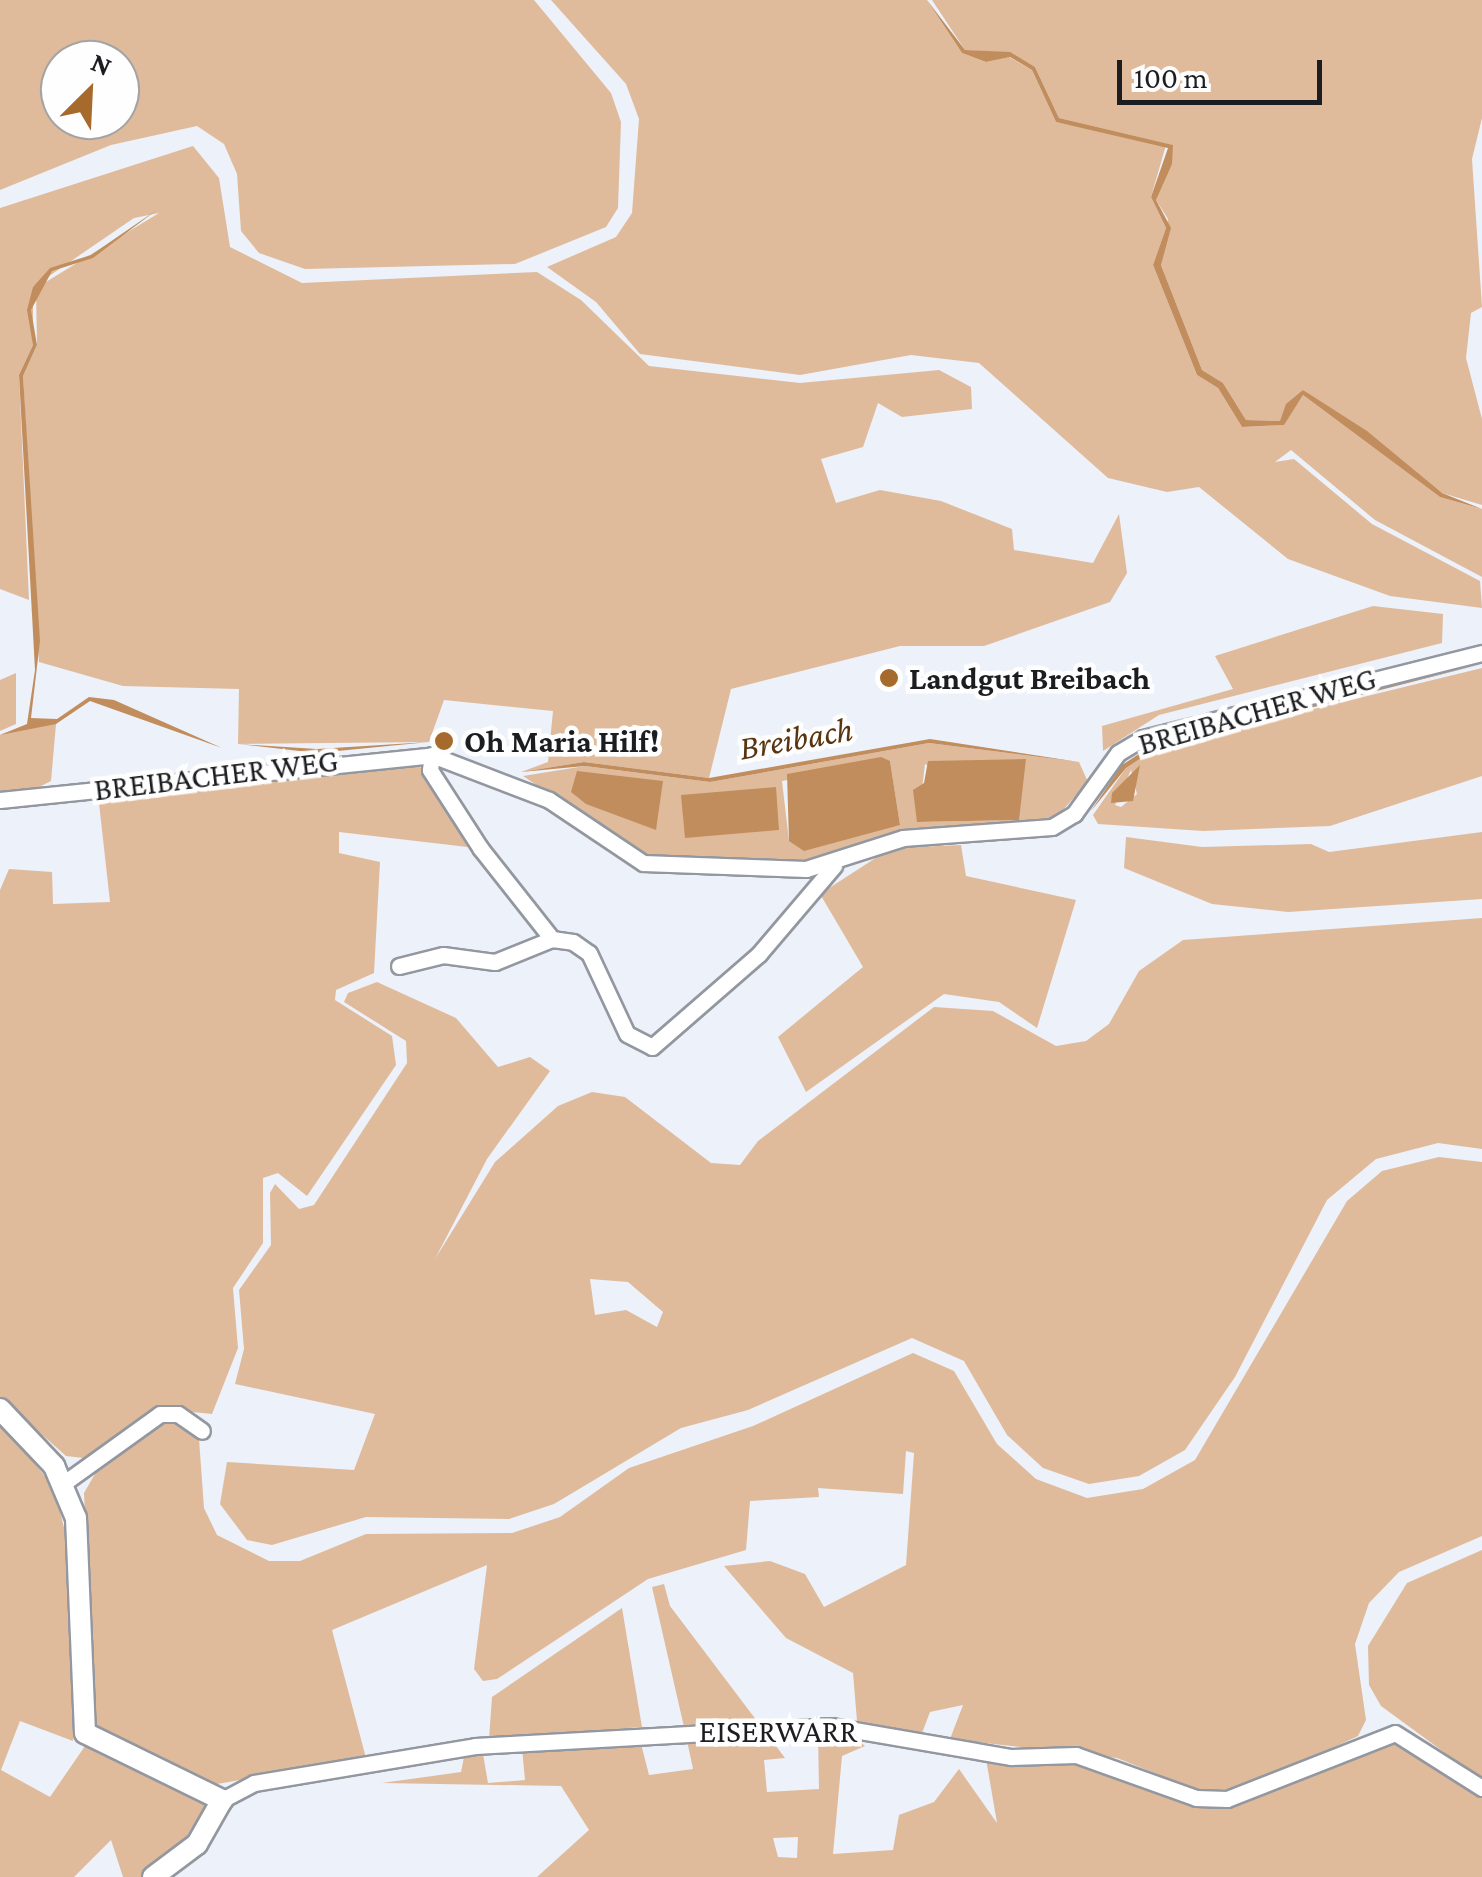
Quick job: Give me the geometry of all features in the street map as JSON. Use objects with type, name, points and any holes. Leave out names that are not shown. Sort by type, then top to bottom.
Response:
[{"type":"street","name":"BREIBACHER WEG","points":[[0,800],[432,755],[549,800],[658,868],[834,866],[903,838],[1060,825],[1118,753],[1143,738],[1482,653]]},
{"type":"street","name":"BREIBACHER WEG","points":[[432,755],[430,770],[481,849],[552,939],[590,953],[616,1018],[640,1047],[652,1047],[750,964],[834,866]]},
{"type":"street","points":[[399,966],[443,955],[495,962],[552,939]]},
{"type":"street","points":[[0,1409],[64,1483],[79,1541],[82,1728],[222,1800],[197,1844],[153,1877]]},
{"type":"street","points":[[64,1483],[160,1414],[178,1414],[202,1431]]},
{"type":"street","name":"EISERWARR","points":[[222,1800],[254,1783],[475,1746],[831,1726],[1011,1758],[1076,1755],[1196,1798],[1228,1799],[1379,1734],[1410,1738],[1482,1788]]},
{"type":"shaded area","points":[[0,0],[534,0],[611,93],[621,122],[618,208],[606,227],[515,264],[305,269],[259,253],[241,231],[237,174],[224,144],[197,126],[140,139],[140,40],[40,40],[40,140],[134,140],[111,145],[0,190]]},
{"type":"shaded area","points":[[551,0],[927,0],[962,53],[986,62],[1009,57],[1032,70],[1056,122],[1166,145],[1151,197],[1166,228],[1153,265],[1197,375],[1218,388],[1242,427],[1283,425],[1303,395],[1440,497],[1482,509],[1482,577],[1375,520],[1291,450],[1275,462],[1294,459],[1372,524],[1480,581],[1482,608],[1390,596],[1288,559],[1199,487],[1167,492],[1108,478],[979,363],[911,355],[800,375],[640,354],[596,302],[547,267],[616,237],[632,213],[639,119],[626,84]]},
{"type":"shaded area","points":[[927,0],[965,50],[1010,52],[1035,67],[1059,118],[1173,145],[1172,164],[1156,200],[1171,228],[1161,265],[1202,370],[1223,383],[1246,420],[1280,421],[1286,404],[1303,390],[1367,431],[1442,493],[1482,509],[1440,497],[1303,395],[1284,425],[1242,427],[1218,388],[1197,375],[1153,265],[1166,228],[1151,197],[1168,148],[1056,122],[1032,70],[1010,57],[986,62],[962,53]]},
{"type":"shaded area","points":[[932,0],[1482,0],[1482,118],[1472,159],[1482,307],[1471,313],[1466,358],[1482,419],[1482,505],[1442,493],[1303,390],[1281,421],[1246,420],[1223,383],[1202,370],[1161,265],[1168,219],[1156,200],[1172,145],[1059,118],[1035,67],[1010,53],[965,50]]},
{"type":"shaded area","points":[[193,146],[219,178],[230,247],[302,283],[537,272],[581,300],[649,366],[800,383],[939,370],[971,387],[972,409],[902,417],[878,403],[863,447],[821,459],[836,503],[880,490],[941,501],[1012,529],[1014,550],[1093,563],[1119,514],[1127,573],[1110,602],[984,646],[900,646],[731,689],[709,778],[584,762],[521,772],[548,762],[553,711],[444,700],[429,742],[238,744],[239,689],[123,686],[39,662],[23,376],[37,345],[36,288],[159,213],[134,218],[33,287],[33,345],[19,375],[29,600],[0,589],[0,208]]},
{"type":"shaded area","points":[[158,209],[93,258],[52,271],[31,310],[37,345],[23,376],[40,641],[31,718],[57,719],[89,697],[114,700],[222,748],[90,701],[56,724],[0,735],[27,724],[35,670],[19,375],[33,345],[27,310],[33,287],[50,268],[91,255]]},
{"type":"shaded area","points":[[1373,606],[1443,614],[1442,643],[1159,715],[1103,751],[1102,726],[1233,689],[1215,656]]},
{"type":"shaded area","points":[[1482,664],[1158,747],[1126,768],[1091,811],[1122,765],[1156,743]]},
{"type":"shaded area","points":[[1482,668],[1482,776],[1330,826],[1203,831],[1098,824],[1093,815],[1126,768],[1158,747]],"holes":[[[1131,770],[1137,794],[1121,807],[1115,805]]]},
{"type":"shaded area","points":[[16,673],[16,724],[0,731],[0,680]]},
{"type":"shaded area","points":[[31,723],[56,724],[51,781],[19,797],[0,794],[0,735]]},
{"type":"shaded area","points":[[930,739],[1079,762],[929,743],[710,782],[585,766],[521,772],[584,762],[709,778]]},
{"type":"shaded area","points":[[429,742],[317,753],[238,744],[317,749]]},
{"type":"shaded area","points":[[929,743],[1079,762],[1088,782],[1053,821],[919,828],[817,863],[644,857],[523,776],[585,766],[710,782]],"holes":[[[890,761],[900,825],[789,841],[782,781]],[[925,764],[1019,820],[918,822]]]},
{"type":"shaded area","points":[[881,757],[890,761],[900,825],[804,851],[789,841],[787,774]]},
{"type":"shaded area","points":[[1026,759],[1019,820],[917,822],[913,790],[924,783],[928,761]]},
{"type":"shaded area","points":[[416,761],[476,848],[339,832],[339,853],[380,862],[374,973],[336,990],[335,1000],[392,1036],[396,1065],[307,1196],[278,1173],[263,1178],[263,1243],[233,1288],[238,1348],[212,1414],[155,1408],[84,1458],[66,1456],[0,1397],[0,890],[9,869],[52,872],[53,904],[110,902],[98,794]]},
{"type":"shaded area","points":[[1140,765],[1133,801],[1111,803],[1112,793]]},
{"type":"shaded area","points":[[577,771],[663,781],[656,830],[586,804],[571,792]]},
{"type":"shaded area","points":[[776,787],[779,830],[685,838],[681,795]]},
{"type":"shaded area","points":[[1482,832],[1482,899],[1288,912],[1212,904],[1124,868],[1126,837],[1202,847],[1311,844],[1329,852]]},
{"type":"shaded area","points":[[961,845],[966,876],[1076,900],[1037,1028],[999,1002],[944,994],[806,1092],[778,1037],[863,967],[820,894],[891,848]]},
{"type":"shaded area","points":[[1482,918],[1482,1149],[1438,1143],[1376,1159],[1327,1200],[1235,1377],[1185,1450],[1139,1476],[1089,1484],[1043,1468],[1007,1435],[964,1361],[912,1338],[748,1410],[681,1428],[554,1504],[509,1519],[366,1517],[272,1545],[247,1540],[220,1504],[227,1462],[354,1470],[375,1414],[235,1384],[244,1349],[239,1290],[271,1245],[270,1193],[275,1184],[299,1209],[314,1205],[407,1063],[406,1041],[344,1002],[348,993],[377,982],[456,1018],[498,1067],[530,1057],[550,1071],[487,1159],[435,1259],[495,1162],[558,1106],[592,1092],[625,1097],[711,1163],[740,1165],[758,1141],[934,1007],[993,1011],[1056,1046],[1086,1041],[1109,1024],[1139,971],[1183,940]],"holes":[[[590,1279],[628,1282],[663,1312],[657,1327],[626,1310],[595,1315]]]},
{"type":"shaded area","points":[[1439,1157],[1482,1162],[1482,1536],[1399,1572],[1369,1603],[1355,1644],[1366,1720],[1358,1736],[1250,1787],[1202,1792],[1117,1758],[950,1739],[963,1705],[930,1712],[922,1733],[857,1721],[853,1673],[786,1638],[724,1566],[770,1561],[805,1574],[824,1607],[906,1565],[914,1453],[906,1451],[903,1494],[818,1488],[819,1497],[750,1501],[746,1550],[648,1579],[497,1679],[483,1681],[474,1669],[487,1565],[332,1630],[366,1758],[217,1784],[94,1729],[84,1493],[99,1467],[153,1423],[170,1418],[199,1439],[204,1508],[217,1535],[269,1561],[300,1561],[366,1534],[512,1533],[560,1517],[629,1468],[753,1426],[913,1353],[954,1371],[997,1444],[1036,1479],[1087,1498],[1143,1489],[1195,1460],[1347,1201],[1382,1171]]},
{"type":"shaded area","points":[[0,1419],[54,1488],[73,1563],[73,1741],[20,1721],[1,1770],[50,1797],[85,1746],[208,1803],[176,1853],[141,1877],[123,1877],[111,1840],[74,1877],[0,1877]]},
{"type":"shaded area","points":[[1482,1550],[1482,1780],[1381,1706],[1369,1685],[1368,1646],[1407,1583]]},
{"type":"shaded area","points":[[664,1584],[670,1606],[760,1725],[684,1727],[652,1587]]},
{"type":"shaded area","points":[[622,1608],[642,1727],[489,1739],[492,1697]]},
{"type":"shaded area","points":[[847,1731],[865,1746],[842,1756],[833,1854],[893,1850],[899,1815],[934,1802],[959,1769],[997,1823],[986,1759],[1077,1761],[1199,1803],[1400,1740],[1482,1794],[1482,1877],[537,1877],[589,1830],[561,1786],[382,1783],[461,1772],[464,1757],[483,1754],[488,1783],[525,1780],[522,1748],[639,1736],[649,1775],[693,1769],[686,1736],[767,1734],[785,1758],[764,1760],[767,1792],[819,1789],[818,1732]],"holes":[[[798,1837],[797,1858],[778,1857],[773,1838]]]},
{"type":"place","name":"Landgut Breibach","points":[[889,678]]},
{"type":"place","name":"Oh Maria Hilf!","points":[[444,741]]},
{"type":"water label","name":"Breibach","points":[[796,739]]}]
